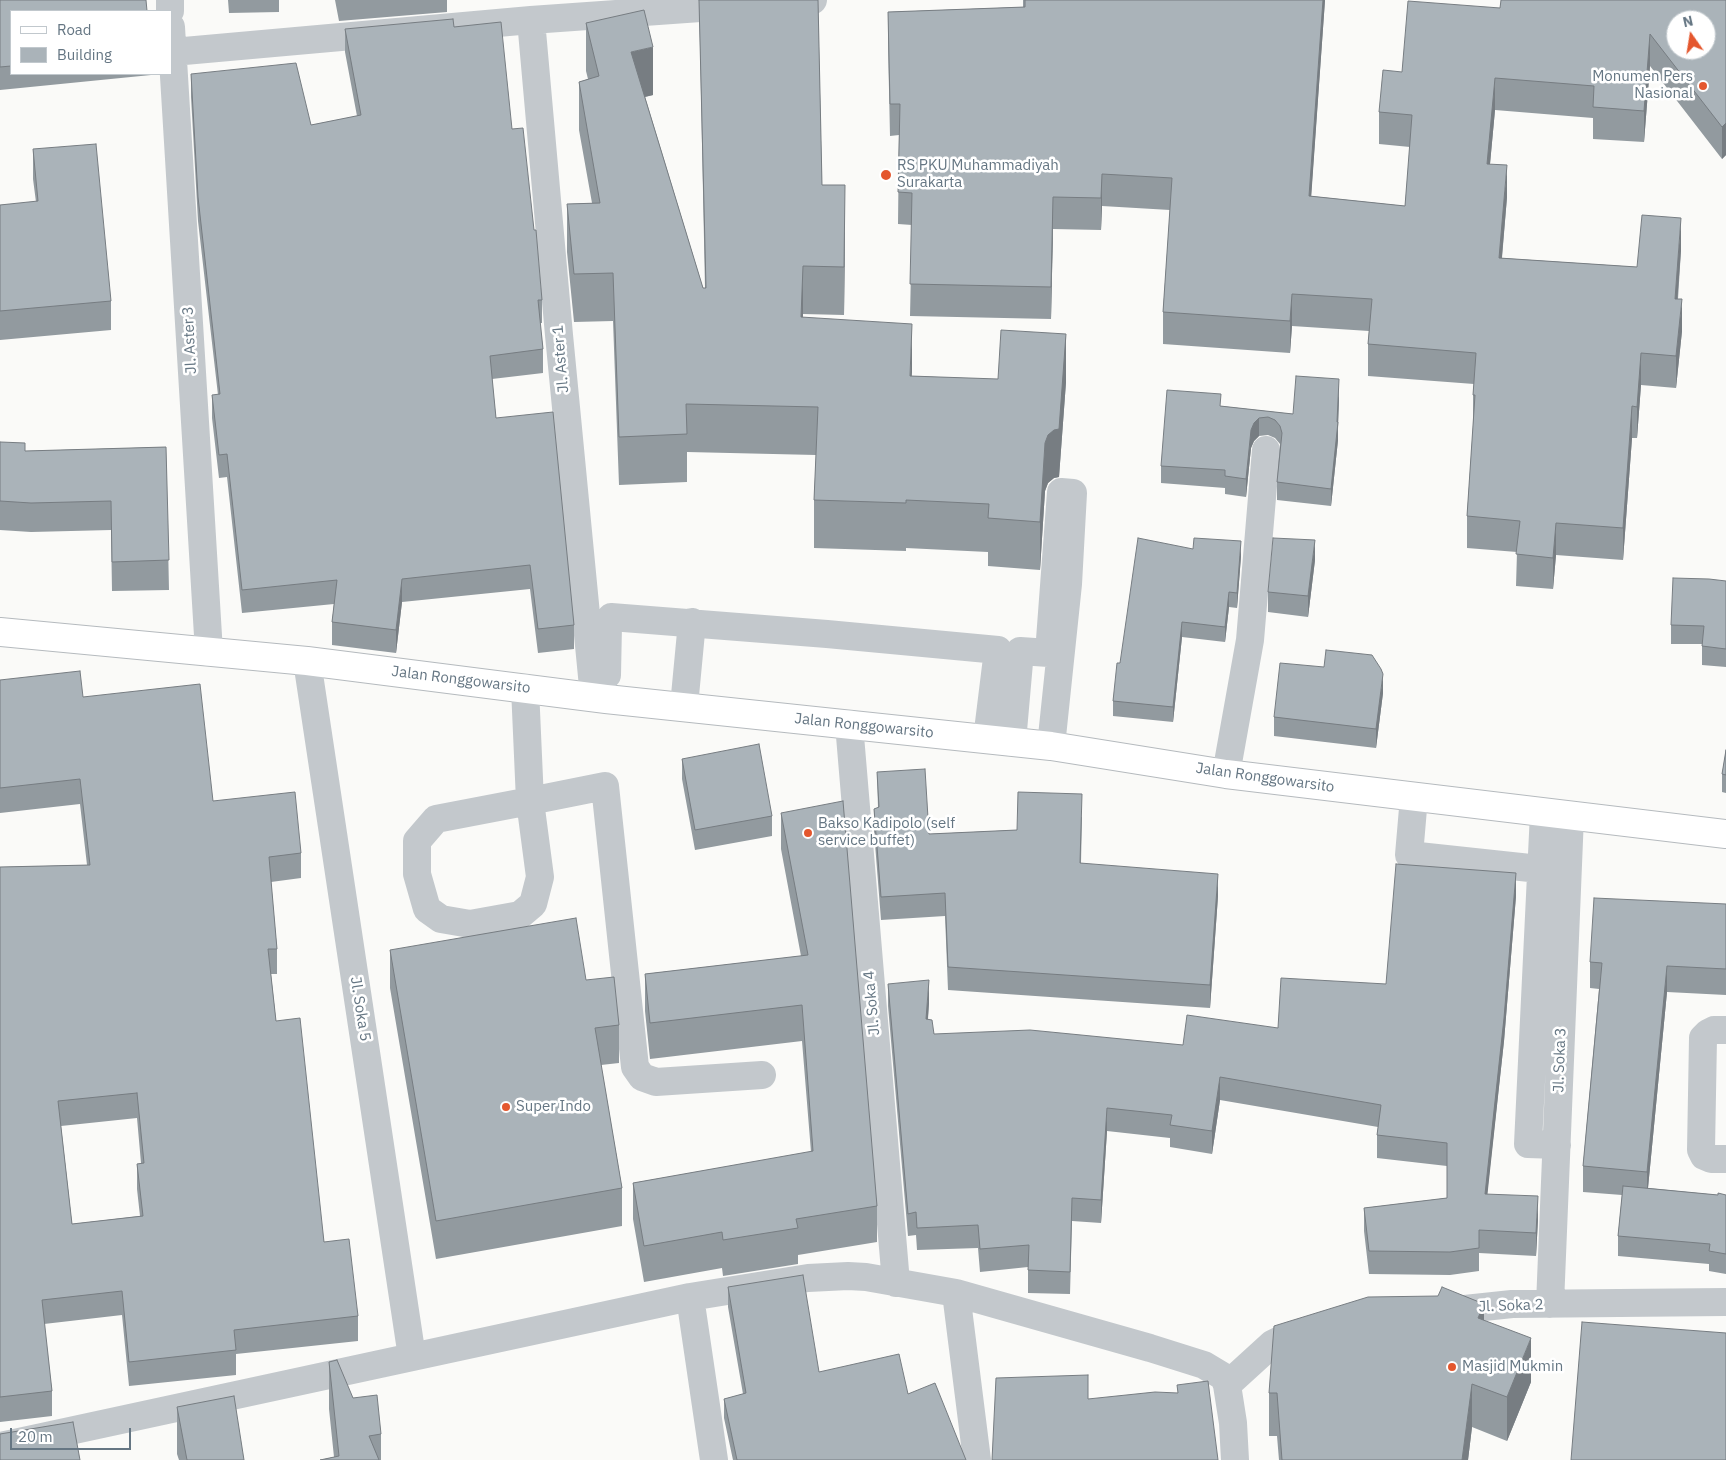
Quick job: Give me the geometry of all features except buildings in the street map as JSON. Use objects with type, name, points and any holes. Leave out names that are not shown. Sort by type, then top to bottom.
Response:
[{"type":"main road","name":"Jalan Ronggowarsito","points":[[0,632],[307,661],[600,698],[1051,746],[1226,774],[1726,834]]},
{"type":"street","points":[[172,40],[531,20],[813,0]]},
{"type":"street","name":"Jl. Aster 1","points":[[531,20],[560,345],[600,698]]},
{"type":"street","name":"Jl. Aster 3","points":[[172,40],[209,652]]},
{"type":"street","points":[[1226,774],[1250,640],[1266,450]]},
{"type":"street","points":[[999,740],[1020,651],[1050,653],[1062,492],[1073,493],[1068,584],[1051,746]]},
{"type":"street","points":[[600,698],[608,625],[611,617],[998,650],[999,740]]},
{"type":"street","points":[[678,706],[686,622]]},
{"type":"street","name":"Jl. Soka 5","points":[[307,661],[412,1357]]},
{"type":"street","points":[[525,688],[530,801],[540,877],[533,904],[520,915],[470,924],[441,919],[427,909],[416,874],[417,842],[436,819],[530,801],[605,786],[635,1067],[642,1077],[656,1082],[762,1075]]},
{"type":"street","name":"Jl. Soka 4","points":[[849,724],[896,1283]]},
{"type":"street","points":[[1414,797],[1409,855],[1554,871]]},
{"type":"street","name":"Jl. Soka 3","points":[[1550,1304],[1557,1145],[1554,871],[1557,814]]},
{"type":"street","points":[[1726,1030],[1714,1030],[1703,1038],[1701,1150],[1704,1156],[1711,1159],[1726,1159]]},
{"type":"street","points":[[0,1446],[690,1297],[830,1276],[866,1277],[956,1293],[1190,1360],[1216,1372],[1224,1378],[1227,1385],[1233,1423],[1235,1460]]},
{"type":"street","points":[[956,1293],[977,1460]]},
{"type":"street","points":[[690,1297],[714,1460]]},
{"type":"street","name":"Jl. Soka 2","points":[[1417,1315],[1503,1305],[1726,1302]]},
{"type":"street","points":[[1227,1385],[1272,1344],[1284,1338],[1330,1328]]},
{"type":"place","name":"Monumen Pers Nasional","points":[[1703,86]]},
{"type":"place","name":"RS PKU Muhammadiyah Surakarta","points":[[886,175]]},
{"type":"place","name":"Bakso Kadipolo (self service buffet)","points":[[808,833]]},
{"type":"place","name":"Super Indo","points":[[506,1107]]},
{"type":"place","name":"Masjid Mukmin","points":[[1452,1367]]}]
